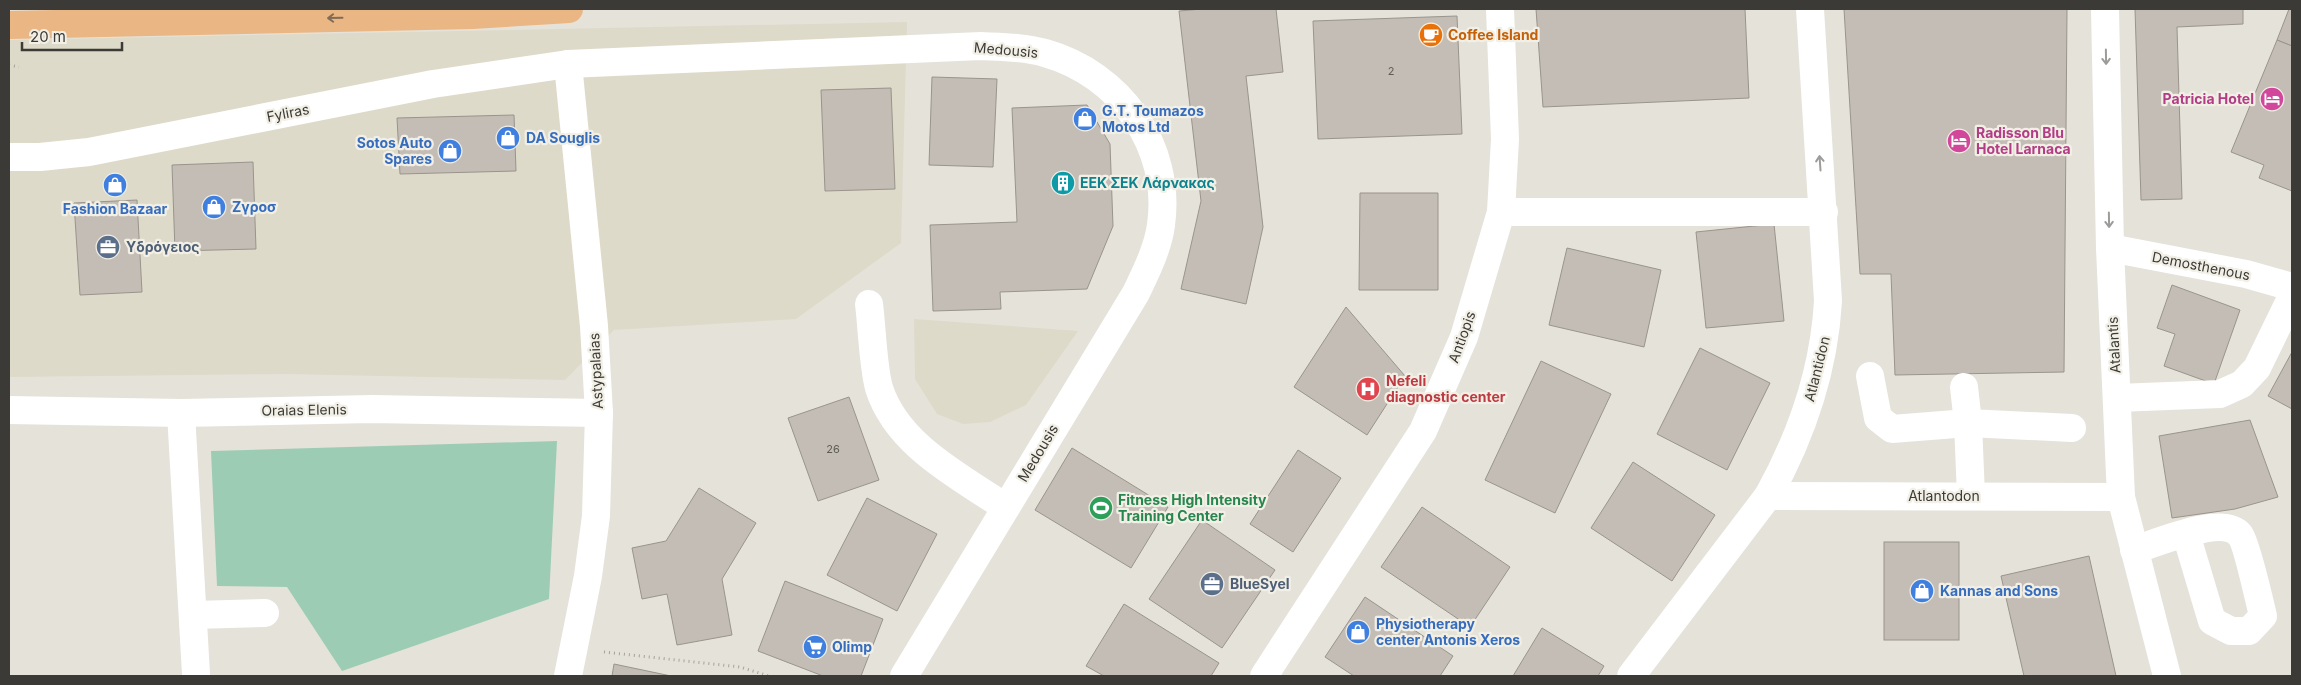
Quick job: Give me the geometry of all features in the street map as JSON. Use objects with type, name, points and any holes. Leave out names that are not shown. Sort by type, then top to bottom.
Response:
[{"type":"main road","points":[[9,26],[472,15],[569,9]]},
{"type":"street","name":"Antiopis","points":[[1264,676],[1423,431],[1464,337],[1501,212],[1506,139],[1500,9]]},
{"type":"street","name":"Atlantidon","points":[[1632,676],[1768,496],[1796,440],[1820,368],[1828,302],[1824,212],[1810,9]]},
{"type":"street","name":"Atalantis","points":[[2105,9],[2110,248],[2121,497],[2167,676]]},
{"type":"street","name":"Medousis","points":[[568,64],[1001,46],[1046,53],[1062,59],[1098,78],[1115,90],[1143,130],[1154,154],[1160,176],[1161,225],[1154,250],[1136,293],[904,676]]},
{"type":"street","name":"Fyliras","points":[[9,157],[40,157],[89,152],[434,84],[568,64]]},
{"type":"street","name":"Astypalaias","points":[[568,64],[594,326],[599,413],[596,516],[588,576],[568,676]]},
{"type":"street","points":[[1501,212],[1824,212]]},
{"type":"street","name":"Demosthenous","points":[[2110,248],[2221,268],[2292,287]]},
{"type":"street","points":[[2117,398],[2220,394],[2242,384],[2257,368],[2292,296]]},
{"type":"street","points":[[869,304],[879,388],[894,418],[912,441],[1005,507]]},
{"type":"street","points":[[1870,376],[1878,418],[1892,429],[1968,423],[2072,428]]},
{"type":"street","points":[[1964,387],[1968,423],[1971,496]]},
{"type":"street","name":"Oraias Elenis","points":[[9,410],[181,413],[372,409],[599,413]]},
{"type":"street","points":[[181,413],[196,674]]},
{"type":"street","name":"Atlantodon","points":[[1768,496],[2121,497]]},
{"type":"street","points":[[2134,550],[2186,534]]},
{"type":"street","points":[[193,615],[265,614]]},
{"type":"path","points":[[9,65],[19,67]]},
{"type":"path","points":[[574,648],[740,667],[769,676]]},
{"type":"shaded area","points":[[907,22],[901,243],[796,319],[614,330],[565,380],[288,374],[9,377],[9,40]]},
{"type":"shaded area","points":[[914,319],[1078,331],[1026,405],[990,422],[963,424],[937,414],[915,379]]},
{"type":"green space","points":[[557,441],[549,599],[342,671],[287,587],[217,586],[211,451]]},
{"type":"building","points":[[1202,9],[1276,9],[1283,72],[1246,76],[1263,227],[1246,304],[1181,289],[1201,201],[1179,11]]},
{"type":"building","points":[[1536,9],[1745,9],[1749,98],[1543,107]]},
{"type":"building","name":"Radisson Blu Hotel Larnaca","points":[[1844,9],[2067,9],[2064,372],[1895,375],[1891,274],[1860,274]]},
{"type":"building","points":[[2135,9],[2243,9],[2243,24],[2177,27],[2182,199],[2141,200]]},
{"type":"building","points":[[2289,9],[2292,9],[2292,46],[2277,40]]},
{"type":"building","points":[[1457,16],[1462,134],[1318,139],[1313,21]]},
{"type":"building","name":"Patricia Hotel","points":[[2277,40],[2292,46],[2292,191],[2259,178],[2264,165],[2231,152]]},
{"type":"building","points":[[932,77],[997,79],[993,167],[929,165]]},
{"type":"building","points":[[891,88],[895,189],[825,191],[821,90]]},
{"type":"building","name":"ΕΕΚ ΣΕΚ Λάρνακας","points":[[1087,105],[1110,144],[1113,226],[1087,289],[1000,292],[1001,309],[933,311],[930,225],[1017,222],[1012,108]]},
{"type":"building","points":[[514,115],[516,171],[400,174],[397,118]]},
{"type":"building","name":"Ζγροσ","points":[[253,162],[256,249],[175,251],[172,165]]},
{"type":"building","points":[[1360,193],[1438,193],[1438,290],[1359,290]]},
{"type":"building","name":"Υδρόγειος","points":[[137,200],[142,292],[80,295],[74,203]]},
{"type":"building","points":[[1774,224],[1784,321],[1706,328],[1696,232]]},
{"type":"building","points":[[1567,248],[1661,270],[1644,347],[1549,325]]},
{"type":"building","points":[[2172,285],[2240,310],[2214,384],[2164,366],[2175,334],[2157,328]]},
{"type":"building","points":[[1346,307],[1405,376],[1367,435],[1294,387]]},
{"type":"building","points":[[1700,348],[1770,383],[1727,470],[1657,434]]},
{"type":"building","points":[[2292,352],[2292,409],[2268,396]]},
{"type":"building","points":[[1541,361],[1611,394],[1555,513],[1485,480]]},
{"type":"building","points":[[849,397],[879,480],[818,501],[788,418]]},
{"type":"building","points":[[2250,420],[2278,497],[2235,509],[2172,518],[2159,436]]},
{"type":"building","name":"Fitness High Intensity Training Center","points":[[1072,448],[1168,507],[1131,568],[1035,510]]},
{"type":"building","points":[[1298,450],[1341,478],[1293,552],[1250,524]]},
{"type":"building","points":[[1633,462],[1715,515],[1672,581],[1591,528]]},
{"type":"building","points":[[699,488],[756,523],[722,579],[732,635],[677,645],[667,594],[642,599],[632,548],[666,541]]},
{"type":"building","points":[[867,498],[937,534],[897,611],[827,575]]},
{"type":"building","points":[[1422,507],[1510,567],[1470,627],[1381,567]]},
{"type":"building","name":"BlueSyel","points":[[1202,520],[1275,570],[1222,648],[1149,599]]},
{"type":"building","name":"Kannas and Sons","points":[[1884,542],[1959,542],[1959,640],[1884,640]]},
{"type":"building","points":[[2089,556],[2116,676],[2024,676],[2001,576]]},
{"type":"building","points":[[785,581],[883,619],[861,676],[823,676],[758,651]]},
{"type":"building","points":[[1365,597],[1453,656],[1440,676],[1354,676],[1325,657]]},
{"type":"building","points":[[1124,604],[1219,663],[1211,676],[1104,676],[1086,666]]},
{"type":"building","points":[[1542,628],[1604,666],[1598,676],[1513,676]]},
{"type":"building","points":[[614,664],[671,676],[612,676]]},
{"type":"place","name":"Coffee Island","points":[[1431,35]]},
{"type":"place","name":"Patricia Hotel","points":[[2272,99]]},
{"type":"place","name":"G.T. Toumazos Motos Ltd","points":[[1085,119]]},
{"type":"place","name":"DA Souglis","points":[[508,138]]},
{"type":"place","name":"Radisson Blu Hotel Larnaca","points":[[1959,141]]},
{"type":"place","name":"Sotos Auto Spares","points":[[450,151]]},
{"type":"place","name":"ΕΕΚ ΣΕΚ Λάρνακας","points":[[1063,183]]},
{"type":"place","name":"Fashion Bazaar","points":[[115,185]]},
{"type":"place","name":"Ζγροσ","points":[[214,207]]},
{"type":"place","name":"Υδρόγειος","points":[[108,247]]},
{"type":"place","name":"Nefeli diagnostic center","points":[[1368,389]]},
{"type":"place","name":"Fitness High Intensity Training Center","points":[[1101,508]]},
{"type":"place","name":"BlueSyel","points":[[1212,584]]},
{"type":"place","name":"Kannas and Sons","points":[[1922,591]]},
{"type":"place","name":"Physiotherapy center Antonis Xeros","points":[[1358,632]]},
{"type":"place","name":"Olimp","points":[[815,647]]}]
